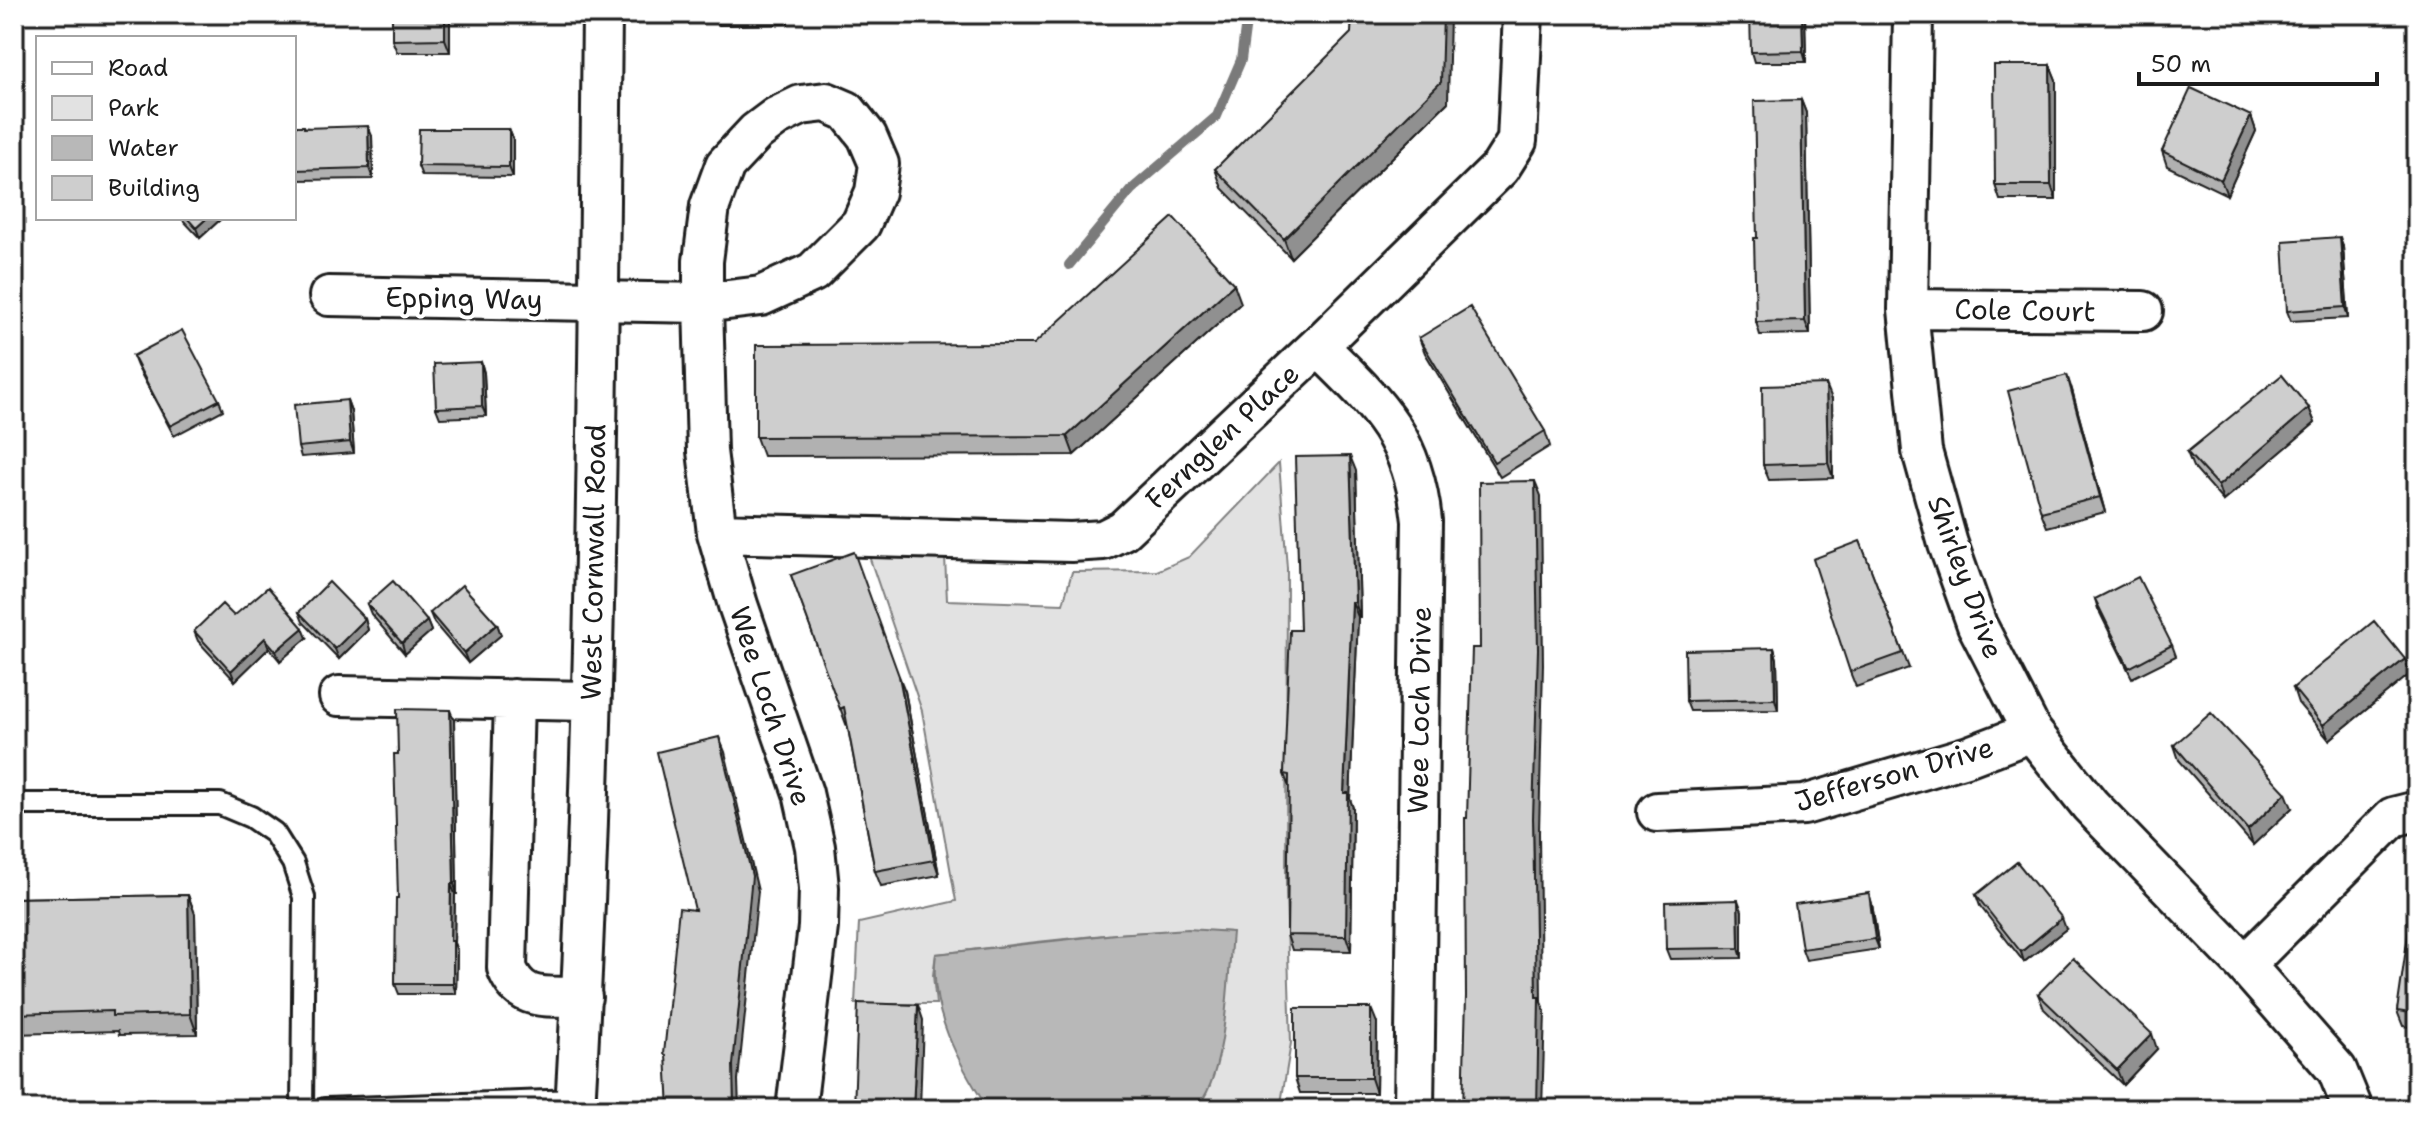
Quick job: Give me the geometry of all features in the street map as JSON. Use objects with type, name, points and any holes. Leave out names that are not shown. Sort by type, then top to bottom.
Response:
[{"type":"street","name":"West Cornwall Road","points":[[576,1104],[590,701],[602,14]]},
{"type":"street","name":"Fernglen Place","points":[[717,533],[1071,542],[1103,540],[1123,530],[1500,168],[1517,141],[1523,14]]},
{"type":"street","name":"Shirley Drive","points":[[1913,14],[1908,309],[1922,451],[1948,544],[1977,625],[2032,732],[2090,805],[2245,965],[2337,1070],[2353,1109]]},
{"type":"street","name":"Wee Loch Drive","points":[[703,303],[761,296],[813,272],[861,224],[875,192],[879,164],[867,136],[847,111],[826,102],[801,105],[776,117],[756,132],[725,165],[710,206],[703,261],[703,303],[707,451],[717,533],[738,605],[803,793],[815,847],[819,888],[818,927],[796,1109]]},
{"type":"street","name":"Epping Way","points":[[329,296],[703,303]]},
{"type":"street","name":"Cole Court","points":[[1908,309],[2143,311]]},
{"type":"street","name":"Wee Loch Drive","points":[[1318,346],[1386,415],[1412,465],[1419,490],[1422,521],[1414,1109]]},
{"type":"street","points":[[339,696],[590,701]]},
{"type":"street","points":[[514,699],[507,968],[513,983],[524,994],[582,997]]},
{"type":"street","name":"Jefferson Drive","points":[[1657,812],[1804,805],[1969,756],[2032,732]]},
{"type":"street","points":[[2245,965],[2393,817],[2417,811]]},
{"type":"lane","points":[[14,804],[220,804],[251,817],[274,833],[293,863],[304,897],[302,1109]]},
{"type":"lane","points":[[325,1109],[576,1104]]},
{"type":"green space","points":[[1279,463],[1287,568],[1286,893],[1291,1043],[1280,1109],[1195,1109],[1203,1101],[1231,932],[1120,934],[936,954],[933,975],[936,1004],[855,1004],[859,923],[956,901],[922,711],[869,556],[945,557],[947,600],[1063,604],[1072,572],[1157,571],[1189,557]]},
{"type":"water","points":[[1188,929],[1232,932],[1220,1051],[1206,1095],[1195,1109],[988,1109],[957,1055],[941,1015],[935,975],[936,954]]},
{"type":"building","points":[[392,14],[445,14],[445,39],[392,40]]},
{"type":"building","points":[[1352,14],[1443,14],[1441,82],[1284,239],[1215,169],[1351,33]]},
{"type":"building","points":[[1750,14],[1802,14],[1803,51],[1751,52]]},
{"type":"building","points":[[1994,65],[2050,65],[2051,185],[1995,185]]},
{"type":"building","points":[[2191,88],[2251,116],[2221,180],[2162,151]]},
{"type":"building","points":[[1801,100],[1805,321],[1756,322],[1754,101]]},
{"type":"building","points":[[296,126],[368,126],[369,168],[296,170]]},
{"type":"building","points":[[419,129],[509,129],[509,167],[418,166]]},
{"type":"building","points":[[1173,217],[1234,284],[1067,436],[756,437],[756,345],[1034,344]]},
{"type":"building","points":[[189,220],[205,220],[196,228]]},
{"type":"building","points":[[2340,237],[2345,307],[2287,311],[2283,241]]},
{"type":"building","points":[[1470,307],[1545,431],[1494,462],[1419,338]]},
{"type":"building","points":[[182,330],[219,400],[170,426],[133,356]]},
{"type":"building","points":[[481,362],[482,406],[436,408],[434,364]]},
{"type":"building","points":[[2067,375],[2100,497],[2041,512],[2008,391]]},
{"type":"building","points":[[2282,375],[2309,408],[2218,486],[2187,452]]},
{"type":"building","points":[[1826,384],[1828,463],[1763,465],[1762,386]]},
{"type":"building","points":[[347,400],[350,442],[298,447],[294,405]]},
{"type":"building","points":[[1350,456],[1355,602],[1352,602],[1344,793],[1348,793],[1346,936],[1287,935],[1289,775],[1284,774],[1290,630],[1300,630],[1295,457]]},
{"type":"building","points":[[1535,481],[1538,649],[1533,818],[1536,997],[1539,997],[1537,1109],[1463,1109],[1465,818],[1472,648],[1480,648],[1479,482]]},
{"type":"building","points":[[1860,541],[1903,653],[1850,672],[1813,559]]},
{"type":"building","points":[[854,552],[899,676],[934,860],[875,871],[844,707],[840,709],[791,575]]},
{"type":"building","points":[[2138,577],[2172,645],[2129,668],[2095,599]]},
{"type":"building","points":[[393,581],[427,621],[402,643],[367,604]]},
{"type":"building","points":[[329,582],[365,619],[335,649],[299,612]]},
{"type":"building","points":[[462,585],[497,624],[464,653],[430,613]]},
{"type":"building","points":[[268,587],[303,628],[276,651],[265,638],[231,671],[194,631],[222,604],[234,616]]},
{"type":"building","points":[[2374,621],[2405,659],[2323,725],[2293,688]]},
{"type":"building","points":[[1774,648],[1775,699],[1686,701],[1685,650]]},
{"type":"building","points":[[397,709],[450,710],[454,884],[451,884],[450,941],[453,941],[453,984],[395,984],[398,898],[394,754],[398,754]]},
{"type":"building","points":[[2211,713],[2286,793],[2248,830],[2174,745]]},
{"type":"building","points":[[719,737],[752,876],[733,1065],[734,1109],[669,1109],[664,1054],[679,908],[695,910],[657,752]]},
{"type":"building","points":[[2017,862],[2062,918],[2021,952],[1976,895]]},
{"type":"building","points":[[1869,893],[1875,939],[1802,949],[1795,904]]},
{"type":"building","points":[[188,895],[190,1014],[112,1016],[112,1011],[14,1014],[14,898]]},
{"type":"building","points":[[1738,900],[1739,948],[1666,949],[1665,902]]},
{"type":"building","points":[[2412,907],[2417,908],[2417,1014],[2397,1011]]},
{"type":"building","points":[[2073,958],[2152,1034],[2117,1070],[2038,994]]},
{"type":"building","points":[[858,1003],[918,1005],[913,1109],[854,1109]]},
{"type":"building","points":[[1295,1008],[1371,1008],[1371,1078],[1295,1078]]},
{"type":"waterway","points":[[1069,265],[1131,190],[1217,116],[1241,60],[1247,14]]}]
